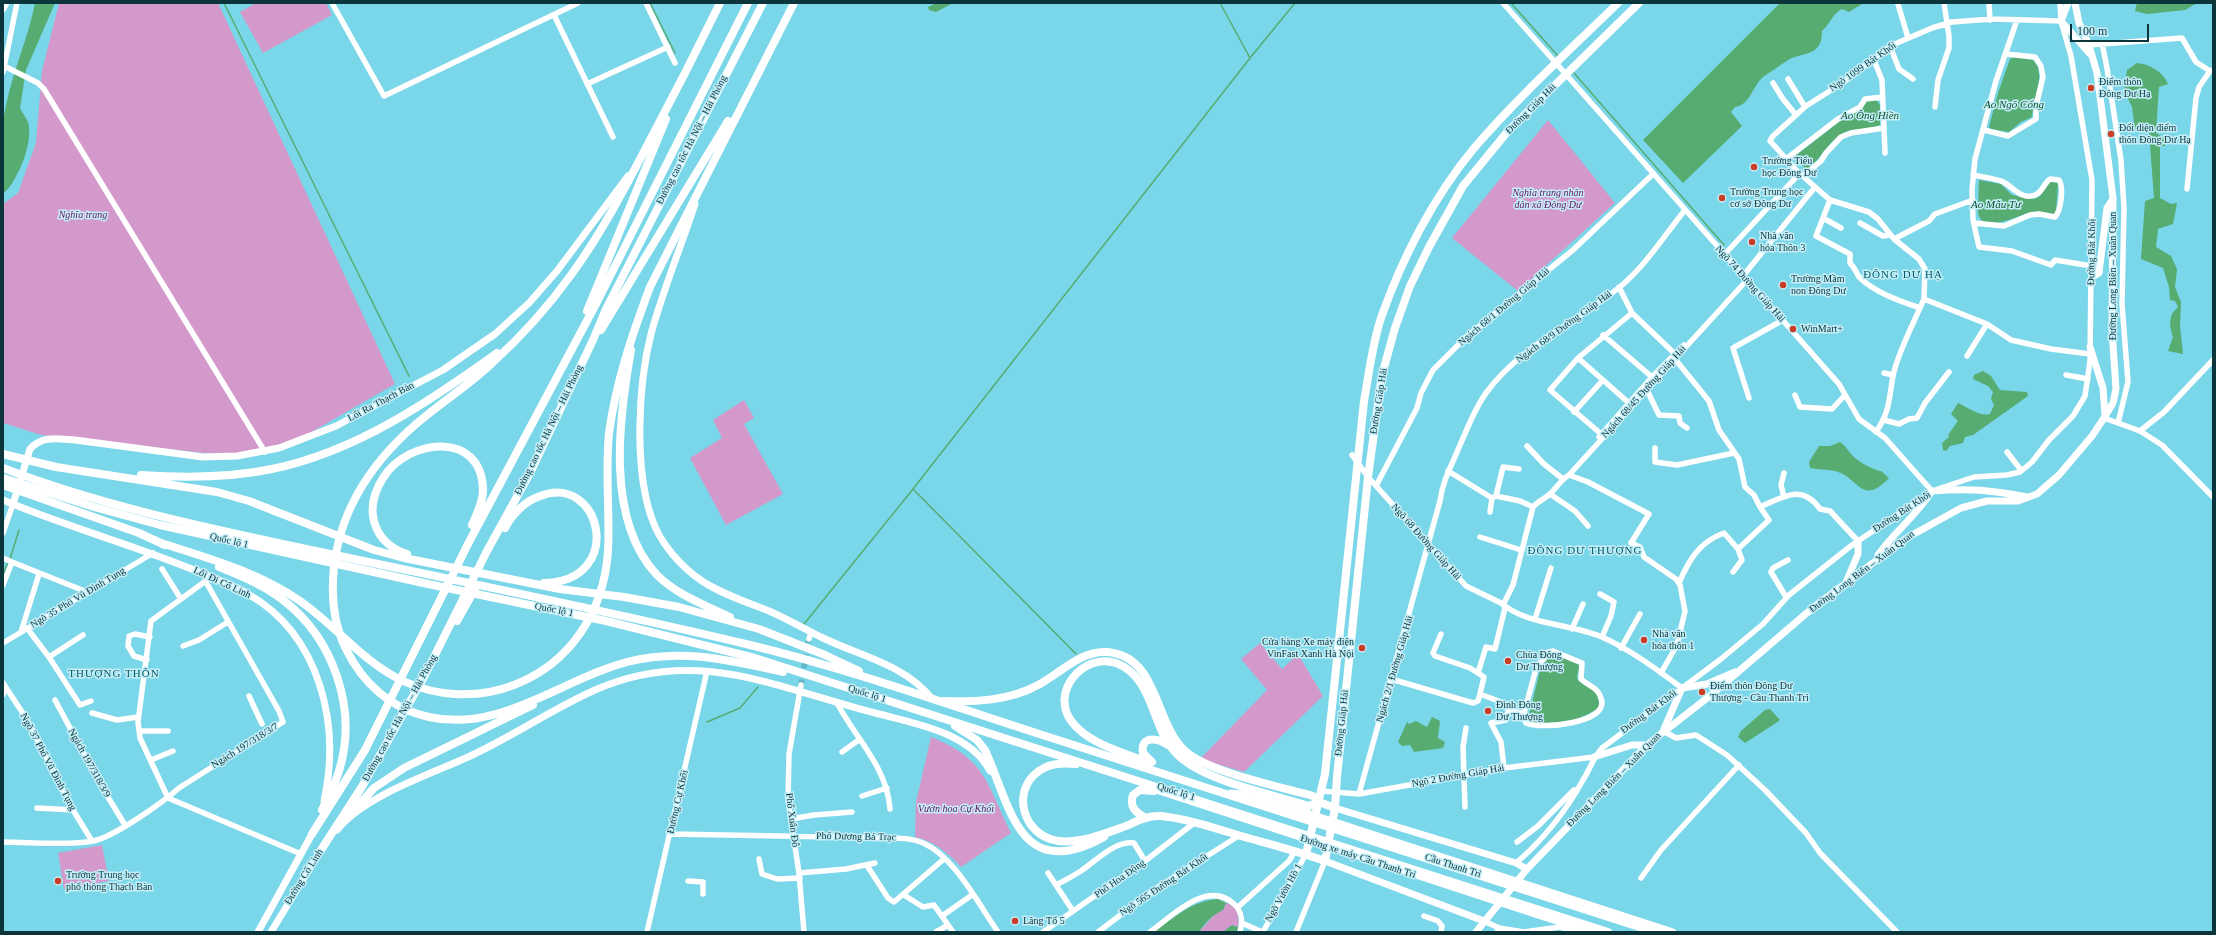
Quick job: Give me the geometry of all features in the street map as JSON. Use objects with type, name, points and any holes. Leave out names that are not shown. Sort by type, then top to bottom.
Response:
[{"type":"highway","points":[[720,3],[639,161],[578,266],[542,312],[516,340],[483,372],[408,431],[371,471],[353,500],[337,546],[333,576],[333,597],[336,620],[342,641],[351,660],[364,678],[380,694],[397,706],[415,714],[441,720],[462,720],[504,712],[627,662],[653,657],[690,655],[734,661],[842,686]]},
{"type":"highway","name":"Đường cao tốc Hà Nội – Hải Phòng","points":[[312,834],[364,750],[469,542],[580,332],[748,3]]},
{"type":"highway","name":"Đường cao tốc Hà Nội – Hải Phòng","points":[[321,850],[363,785],[425,675],[487,551],[530,473],[593,340],[606,309],[763,3]]},
{"type":"highway","points":[[160,542],[237,568],[279,587],[310,608],[369,659],[407,682],[428,690],[450,694],[473,694],[497,690],[525,681],[547,668],[573,644],[586,625],[598,602],[603,585],[608,551],[607,494],[609,439],[615,396],[623,363],[636,323],[650,287],[794,3]]},
{"type":"highway","name":"Đường Giáp Hải","points":[[1306,854],[1322,791],[1364,401],[1375,341],[1384,312],[1404,263],[1430,213],[1475,147],[1618,3]]},
{"type":"highway","name":"Đường Giáp Hải","points":[[1325,861],[1335,808],[1368,477],[1382,375],[1395,328],[1410,286],[1429,247],[1463,186],[1508,131],[1639,3]]},
{"type":"highway","points":[[580,332],[594,291],[688,68]]},
{"type":"highway","points":[[593,340],[620,300],[757,74]]},
{"type":"highway","points":[[636,323],[623,400],[620,446],[625,500],[634,537],[649,564],[673,588],[694,600],[758,630]]},
{"type":"highway","points":[[56,466],[116,473],[189,477],[245,473],[294,464],[336,449],[389,423],[455,383],[516,340]]},
{"type":"highway","points":[[438,566],[400,552],[388,545],[374,524],[373,506],[379,484],[394,464],[405,455],[419,449],[444,446],[458,450],[470,458],[479,472],[483,490],[478,511],[449,571],[443,596]]},
{"type":"highway","points":[[3,454],[56,466],[217,492],[261,506],[374,550],[438,566],[560,589],[656,602],[704,613],[758,630],[826,655],[883,682]]},
{"type":"highway","name":"Quốc lộ 1","points":[[7,470],[154,515],[432,576],[560,601],[754,646],[883,682],[933,701],[1226,793],[1251,798]]},
{"type":"highway","points":[[4,482],[139,533],[248,580],[271,592],[300,615],[322,643],[338,680],[345,722],[345,741],[340,766],[312,834]]},
{"type":"highway","name":"Quốc lộ 1","points":[[31,492],[160,525],[482,596],[606,621],[718,648],[1128,776],[1246,817]]},
{"type":"highway","points":[[425,675],[469,601],[493,550],[517,510],[533,499],[552,492],[567,494],[584,504],[592,516],[597,530],[596,551],[586,567],[575,576],[562,581],[520,581]]},
{"type":"highway","points":[[933,701],[976,702],[1018,694],[1037,686],[1071,664],[1091,654],[1106,652],[1120,654],[1136,663],[1144,675],[1176,741],[1194,758],[1211,766],[1313,796],[1319,802],[1335,808]]},
{"type":"highway","points":[[1169,745],[1162,733],[1144,690],[1136,677],[1127,669],[1117,664],[1100,661],[1087,665],[1075,673],[1065,695],[1066,709],[1072,722],[1096,741],[1186,780]]},
{"type":"highway","points":[[341,824],[374,788],[404,768],[499,723],[559,690]]},
{"type":"highway","points":[[938,717],[977,740],[985,750],[999,789],[1014,823],[1023,835],[1044,849],[1056,851],[1081,847],[1124,826]]},
{"type":"highway","points":[[1186,780],[1147,760],[1143,753],[1144,744],[1152,738],[1159,739],[1169,745],[1189,765],[1206,773],[1309,806],[1319,802]]},
{"type":"highway","points":[[1089,764],[1055,765],[1044,768],[1034,775],[1027,784],[1023,795],[1022,806],[1025,818],[1032,828],[1040,835],[1063,841],[1091,837],[1146,818],[1160,816],[1229,832],[1306,854],[1325,861]]},
{"type":"highway","points":[[1146,818],[1134,811],[1131,799],[1133,795],[1140,790],[1154,791]]},
{"type":"highway","name":"Cầu Thanh Trì","points":[[1251,798],[1655,932]]},
{"type":"highway","name":"Cầu Thanh Trì","points":[[1246,817],[1608,932]]},
{"type":"main road","points":[[2068,3],[2061,21],[2093,57]]},
{"type":"main road","name":"Đường Long Biên – Xuân Quan","points":[[1476,932],[1527,869],[1647,745],[1663,731],[1690,712],[1815,606],[1874,561],[1916,532],[1961,508],[1987,502],[2018,501],[2029,498],[2042,490],[2059,475],[2092,436],[2104,418],[2113,403],[2116,389],[2112,330],[2113,198],[2100,92],[2093,57],[2079,22],[2075,3]]},
{"type":"main road","name":"Lối Ra Thạch Bàn","points":[[13,504],[30,449],[35,443],[55,438],[203,457],[237,456],[265,452],[298,442],[336,426],[443,370],[495,334],[529,303],[557,271],[639,161]]},
{"type":"main road","points":[[703,181],[651,334],[643,383],[641,438],[645,498],[652,521],[678,560],[692,573],[728,595],[770,612],[810,632],[904,673],[915,680],[933,701]]},
{"type":"main road","points":[[2092,277],[2099,273],[2107,208],[2113,198]]},
{"type":"main road","points":[[2090,350],[2103,388],[2104,418]]},
{"type":"main road","points":[[1874,561],[1888,541],[1925,503],[1932,491],[1973,489],[2029,498]]},
{"type":"main road","name":"Lối Đi Cổ Linh","points":[[3,500],[153,553],[208,579],[249,594],[271,610],[295,637],[310,660],[325,699],[329,732],[329,774],[322,808]]},
{"type":"main road","points":[[1846,582],[1858,554],[1858,541]]},
{"type":"main road","points":[[1663,731],[1682,688],[1707,684],[1743,668]]},
{"type":"main road","name":"Đường Cổ Linh","points":[[271,932],[321,850],[341,824],[388,793],[497,744],[596,690],[627,679],[652,673],[706,671],[756,678],[800,688],[837,703],[954,737],[972,748],[986,763],[999,789]]},
{"type":"main road","points":[[1594,757],[1632,745],[1647,745]]},
{"type":"main road","name":"Đường xe máy Cầu Thanh Trì","points":[[1128,776],[1154,791],[1246,817],[1590,932]]},
{"type":"main road","points":[[1251,798],[1673,932]]},
{"type":"main road","points":[[1335,808],[1516,863],[1527,869]]},
{"type":"main road","name":"Đường Cổ Linh","points":[[258,932],[312,834]]},
{"type":"main road","points":[[1325,861],[1484,921]]},
{"type":"street","points":[[3,10],[7,3]]},
{"type":"street","points":[[18,3],[5,69],[32,80],[44,89],[265,452]]},
{"type":"street","points":[[332,3],[384,96],[578,3]]},
{"type":"street","points":[[646,3],[675,63]]},
{"type":"street","name":"Ngõ 74 Đường Giáp Hải","points":[[1503,3],[1839,384],[1859,419],[1885,438],[1932,491]]},
{"type":"street","points":[[1935,107],[1938,80],[1949,48],[1949,36],[1944,3]]},
{"type":"street","points":[[1989,3],[1990,20]]},
{"type":"street","name":"Đường Bát Khối","points":[[1516,863],[1551,828],[1579,786],[1594,757],[1628,726],[1682,688],[1763,624],[1786,598],[1858,541],[1932,491],[1968,478],[2007,475],[2021,470],[2032,462],[2049,440],[2073,416],[2085,396],[2088,379],[2093,207],[2089,152],[2069,45],[2061,21],[2060,3]]},
{"type":"street","points":[[1898,4],[1908,38]]},
{"type":"street","points":[[554,15],[613,137]]},
{"type":"street","name":"Ngõ 1099 Bát Khối","points":[[1830,200],[1800,174],[1770,141],[1772,136],[1805,107],[1844,82],[1890,46],[1946,24],[1990,20],[2061,21]]},
{"type":"street","points":[[2018,20],[1996,81],[1975,159],[1973,175],[1974,223],[1979,247],[2012,251],[2051,265],[2055,260],[2092,266]]},
{"type":"street","points":[[2089,45],[2182,38],[2196,62],[2212,71],[2199,87],[2196,98],[2187,189]]},
{"type":"street","points":[[2102,43],[2108,68],[2121,160],[2124,208],[2122,304],[2128,382],[2118,424]]},
{"type":"street","points":[[1890,46],[1899,69],[1913,79]]},
{"type":"street","points":[[587,84],[668,47]]},
{"type":"street","points":[[1984,130],[2008,136],[2024,125],[2034,122],[2036,118],[2036,106],[2043,77],[2039,62],[2032,56],[2006,54]]},
{"type":"street","points":[[1873,58],[1881,75],[1885,153]]},
{"type":"street","points":[[1788,79],[1805,107]]},
{"type":"street","points":[[1773,84],[1796,115]]},
{"type":"street","points":[[1786,159],[1838,119],[1860,107],[1866,99],[1883,97]]},
{"type":"street","points":[[1724,255],[1800,174],[1821,161],[1826,153],[1842,137],[1851,133],[1884,128]]},
{"type":"street","name":"Ngách 68/1 Đường Giáp Hải","points":[[1376,486],[1417,408],[1421,393],[1433,370],[1466,337],[1572,250],[1653,174]]},
{"type":"street","points":[[1973,175],[2000,180],[2006,183],[2014,192],[2031,196],[2038,193],[2050,179],[2059,180],[2061,186],[2059,212],[2055,217],[2039,214],[2030,215],[2004,226],[1974,223]]},
{"type":"street","name":"Ngách 68/45 Đường Giáp Hải","points":[[1596,445],[1600,434],[1652,377],[1692,340],[1745,278],[1815,187]]},
{"type":"street","points":[[1876,432],[1884,420],[1891,394],[1893,375],[1920,308],[1924,298],[1925,269],[1919,259],[1894,239],[1878,219],[1869,212],[1830,200],[1816,236],[1850,254],[1850,263],[1856,269],[1860,278],[1887,296],[1920,308]]},
{"type":"street","points":[[1894,239],[1929,221],[1935,214],[1973,200]]},
{"type":"street","name":"Ngách 68/9 Đường Giáp Hải","points":[[1428,544],[1440,501],[1442,482],[1481,400],[1498,378],[1516,360],[1546,337],[1619,287],[1645,262],[1685,210]]},
{"type":"street","points":[[1823,218],[1840,228]]},
{"type":"street","points":[[1860,223],[1883,236],[1890,234]]},
{"type":"street","points":[[1619,287],[1632,313],[1674,356],[1709,401],[1719,430],[1739,459],[1745,487],[1754,495],[1769,520],[1738,548]]},
{"type":"street","points":[[1924,298],[1987,324],[2011,340],[2051,349],[2090,350]]},
{"type":"street","points":[[1600,434],[1550,390],[1578,358],[1603,335],[1632,313]]},
{"type":"street","points":[[1749,398],[1733,348],[1783,320]]},
{"type":"street","points":[[1967,356],[1987,324]]},
{"type":"street","points":[[1603,335],[1652,377]]},
{"type":"street","name":"Ngách 68/45 Đường Giáp Hải","points":[[1533,507],[1539,500],[1550,494],[1563,479],[1569,475],[1647,390],[1674,356]]},
{"type":"street","points":[[1578,358],[1629,403]]},
{"type":"street","points":[[2140,431],[2164,412],[2213,360]]},
{"type":"street","points":[[1884,372],[1893,375]]},
{"type":"street","points":[[1884,420],[1899,424],[1909,419],[1917,418],[1925,403],[1949,372]]},
{"type":"street","points":[[2066,375],[2088,379]]},
{"type":"street","points":[[1574,412],[1603,380]]},
{"type":"street","points":[[1647,390],[1658,415],[1679,416],[1680,423],[1687,428]]},
{"type":"street","points":[[1795,395],[1800,407],[1818,410],[1832,409],[1845,395]]},
{"type":"street","points":[[2104,418],[2140,431],[2162,445],[2177,458],[2213,497]]},
{"type":"street","points":[[1527,446],[1544,464],[1563,479]]},
{"type":"street","points":[[1655,448],[1655,462],[1670,465],[1734,453]]},
{"type":"street","points":[[2007,452],[2021,470]]},
{"type":"street","name":"Ngõ 68 Đường Giáp Hải","points":[[1352,455],[1368,477],[1466,586],[1504,607],[1535,619],[1602,637],[1662,673],[1682,688]]},
{"type":"street","points":[[1490,512],[1503,467],[1519,469]]},
{"type":"street","points":[[1448,472],[1494,497],[1520,501],[1533,507],[1529,528],[1521,550],[1513,585],[1504,607],[1495,649],[1486,647],[1478,673]]},
{"type":"street","points":[[1784,473],[1781,485],[1784,497]]},
{"type":"street","points":[[1569,475],[1588,482],[1649,514],[1631,543],[1640,547],[1644,557],[1678,583],[1685,611],[1676,645],[1662,673]]},
{"type":"street","points":[[1760,507],[1784,497],[1799,493],[1813,499],[1820,509],[1830,511],[1858,541]]},
{"type":"street","points":[[1550,494],[1575,511],[1588,526]]},
{"type":"street","points":[[3,533],[13,504]]},
{"type":"street","points":[[1678,583],[1699,548],[1710,538],[1724,533],[1738,548],[1742,561],[1733,572]]},
{"type":"street","points":[[1480,537],[1521,550]]},
{"type":"street","name":"Ngách 2/1 Đường Giáp Hải","points":[[1360,794],[1428,544]]},
{"type":"street","name":"Ngõ 35 Phố Vũ Đình Tụng","points":[[3,643],[153,553]]},
{"type":"street","points":[[3,558],[38,574],[87,592]]},
{"type":"street","points":[[1786,598],[1771,572],[1773,568],[1788,560]]},
{"type":"street","points":[[3,585],[12,562]]},
{"type":"street","points":[[1535,619],[1551,568]]},
{"type":"street","points":[[162,569],[181,599]]},
{"type":"street","points":[[21,632],[38,574]]},
{"type":"street","points":[[208,579],[151,621],[147,660],[138,717],[140,738],[168,798],[301,854]]},
{"type":"street","name":"Ngách 197/318/3/7","points":[[92,841],[108,835],[125,825],[168,798],[179,788],[283,722],[279,711],[228,622],[208,579]]},
{"type":"street","points":[[1600,594],[1614,602],[1611,616],[1602,637]]},
{"type":"street","points":[[1572,629],[1583,604]]},
{"type":"street","points":[[1622,648],[1640,614]]},
{"type":"street","points":[[183,646],[199,640],[228,622]]},
{"type":"street","points":[[27,628],[49,657],[80,705],[91,701]]},
{"type":"street","points":[[809,639],[810,632]]},
{"type":"street","points":[[147,660],[134,656],[128,646],[130,636],[135,634],[150,637]]},
{"type":"street","points":[[1391,679],[1473,703],[1478,701],[1484,677],[1470,668],[1435,656],[1433,652],[1441,634]]},
{"type":"street","points":[[49,657],[83,636]]},
{"type":"street","points":[[1550,651],[1582,663],[1581,679],[1596,690],[1603,703],[1601,710],[1592,717],[1544,726],[1526,723],[1524,720],[1524,714],[1537,665],[1550,651]]},
{"type":"street","name":"Đường Cự Khối","points":[[647,932],[671,834],[706,671]]},
{"type":"street","points":[[3,695],[4,685]]},
{"type":"street","name":"Ngõ 37 Phố Vũ Đình Tụng","points":[[4,685],[26,718],[73,810],[92,841]]},
{"type":"street","name":"Phố Xuân Đỗ","points":[[800,688],[789,754],[788,800],[800,876],[804,932]]},
{"type":"street","points":[[1480,694],[1509,705],[1506,720],[1492,723],[1501,742],[1504,768]]},
{"type":"street","points":[[249,696],[262,724]]},
{"type":"street","name":"Ngách 197/318/3/9","points":[[55,700],[100,784],[125,825]]},
{"type":"street","points":[[837,703],[881,773],[887,788],[890,809]]},
{"type":"street","points":[[1508,710],[1524,714]]},
{"type":"street","points":[[92,714],[117,720],[138,717]]},
{"type":"street","points":[[1465,807],[1463,747],[1466,728]]},
{"type":"street","points":[[140,731],[168,731]]},
{"type":"street","points":[[1663,731],[1676,738],[1696,735],[1707,741],[1739,765],[1806,833],[1820,853],[1897,932]]},
{"type":"street","points":[[842,752],[860,739]]},
{"type":"street","points":[[151,760],[173,751]]},
{"type":"street","name":"Ngõ 2 Đường Giáp Hải","points":[[1322,791],[1360,794],[1504,768],[1594,757]]},
{"type":"street","points":[[1641,878],[1661,850],[1739,765]]},
{"type":"street","points":[[1517,842],[1538,826],[1565,797],[1579,786]]},
{"type":"street","points":[[862,796],[887,788]]},
{"type":"street","points":[[37,808],[73,810]]},
{"type":"street","points":[[791,819],[814,815],[852,812]]},
{"type":"street","name":"Phố Hoa Động","points":[[1043,932],[1145,861],[1194,823]]},
{"type":"street","points":[[1229,832],[1232,840]]},
{"type":"street","name":"Phố Dương Bá Trạc","points":[[671,834],[908,839],[928,846],[944,858],[998,932]]},
{"type":"street","name":"Ngõ 565 Đường Bát Khối","points":[[1098,932],[1155,889],[1240,835]]},
{"type":"street","points":[[3,842],[92,841]]},
{"type":"street","points":[[1056,885],[1080,872],[1108,851],[1126,842],[1134,843],[1145,861]]},
{"type":"street","points":[[1238,907],[1289,861],[1295,851]]},
{"type":"street","name":"Ngõ Vườn Hồ 1","points":[[1263,932],[1306,854]]},
{"type":"street","points":[[868,867],[890,900],[895,901],[904,895],[944,858]]},
{"type":"street","points":[[758,859],[762,874],[777,879],[875,864]]},
{"type":"street","points":[[1289,861],[1298,867]]},
{"type":"street","points":[[1296,932],[1325,861]]},
{"type":"street","points":[[1048,873],[1073,911]]},
{"type":"street","points":[[688,880],[703,882],[703,894]]},
{"type":"street","points":[[904,895],[923,907],[934,905],[953,932]]},
{"type":"street","points":[[942,916],[972,895]]},
{"type":"street","points":[[1150,932],[1189,904],[1206,896],[1220,895],[1238,907],[1242,923],[1240,932]]},
{"type":"street","points":[[1424,916],[1438,921],[1442,926],[1441,932]]},
{"type":"street","points":[[1484,921],[1498,930],[1524,932],[1560,927],[1577,932]]},
{"type":"street","points":[[1242,923],[1263,932]]},
{"type":"street","points":[[936,932],[948,925]]},
{"type":"green space","name":"Nghĩa trang","points":[[59,3],[218,3],[395,384],[296,441],[243,454],[204,453],[41,435],[3,423],[3,204],[18,193],[36,143],[42,71]]},
{"type":"green space","points":[[256,3],[326,3],[332,15],[263,53],[240,12]]},
{"type":"green space","name":"Nghĩa trang nhân dân xã Đông Dư","points":[[1548,120],[1615,203],[1518,291],[1452,238]]},
{"type":"green space","points":[[744,400],[754,418],[744,424],[783,494],[726,525],[690,458],[722,438],[713,420]]},
{"type":"green space","points":[[1260,643],[1282,669],[1298,654],[1323,696],[1244,772],[1200,759],[1267,690],[1241,659]]},
{"type":"green space","name":"Vườn hoa Cự Khối","points":[[931,737],[949,745],[963,754],[974,764],[990,787],[1011,833],[961,867],[940,848],[928,841],[915,837],[916,802]]},
{"type":"green space","points":[[102,845],[109,881],[64,889],[58,853]]},
{"type":"green space","points":[[1226,903],[1233,906],[1237,912],[1239,919],[1238,927],[1232,925],[1223,932],[1199,932],[1215,914],[1223,910]]},
{"type":"water","points":[[35,3],[55,3],[26,70],[20,108],[28,122],[29,139],[27,150],[19,171],[9,188],[3,194],[2,143],[5,110]]},
{"type":"water","points":[[936,3],[953,3],[936,12],[929,10],[928,7]]},
{"type":"water","points":[[1780,3],[1864,3],[1849,12],[1842,9],[1836,13],[1822,31],[1820,44],[1813,51],[1790,59],[1763,77],[1748,99],[1740,106],[1735,107],[1731,112],[1742,126],[1683,183],[1643,140]]},
{"type":"water","points":[[2137,3],[2197,3],[2185,10],[2147,14],[2135,11]]},
{"type":"water","name":"Ao Ngõ Cống","points":[[2014,57],[2033,60],[2037,65],[2039,79],[2032,117],[2021,122],[2009,132],[1990,129],[1989,127],[1998,93],[2010,59]]},
{"type":"water","points":[[2137,63],[2156,69],[2168,84],[2159,87],[2156,133],[2167,140],[2165,146],[2160,146],[2160,198],[2171,204],[2177,203],[2173,224],[2158,229],[2156,247],[2171,256],[2177,269],[2175,287],[2181,302],[2180,326],[2183,354],[2168,351],[2173,337],[2170,321],[2172,314],[2178,307],[2175,301],[2170,300],[2169,287],[2163,268],[2141,259],[2145,201],[2154,198],[2149,132],[2135,130],[2132,107],[2124,91],[2127,70]]},
{"type":"water","name":"Ao Ông Hiền","points":[[1876,100],[1880,105],[1880,125],[1843,133],[1833,141],[1807,169],[1795,161],[1795,156],[1866,101]]},
{"type":"water","name":"Ao Mẫu Tư","points":[[1979,180],[2001,184],[2012,195],[2034,199],[2040,196],[2050,181],[2058,183],[2056,211],[2054,214],[2039,212],[2027,213],[2002,222],[1986,223],[1981,219],[1978,212]]},
{"type":"water","points":[[1983,371],[1991,376],[2000,390],[2027,392],[2028,396],[1973,435],[1965,437],[1963,443],[1950,446],[1946,451],[1943,450],[1942,443],[1949,437],[1948,435],[1958,421],[1951,414],[1958,403],[1978,413],[1986,415],[1990,414],[1994,405],[1991,399],[1993,392],[1988,386],[1973,379],[1974,375]]},
{"type":"water","points":[[1840,442],[1858,460],[1871,468],[1881,471],[1889,478],[1880,486],[1872,490],[1866,490],[1860,488],[1843,474],[1835,471],[1810,468],[1809,462],[1819,446],[1830,446]]},
{"type":"water","points":[[1553,653],[1580,664],[1577,676],[1578,680],[1597,693],[1600,707],[1585,716],[1559,723],[1550,724],[1532,722],[1529,715],[1541,666]]},
{"type":"water","points":[[1770,709],[1780,720],[1745,743],[1738,737],[1741,731],[1765,710]]},
{"type":"water","points":[[1432,717],[1440,721],[1438,738],[1445,742],[1443,748],[1414,752],[1410,745],[1402,746],[1398,742],[1407,722],[1409,724],[1416,721],[1427,727]]},
{"type":"water","points":[[1218,899],[1226,903],[1223,910],[1210,919],[1199,932],[1154,932],[1176,915],[1192,906],[1209,900]]},
{"type":"water","points":[[1232,925],[1238,927],[1237,932],[1223,932]]},
{"type":"waterway","points":[[224,3],[409,376]]},
{"type":"waterway","points":[[650,3],[675,53]]},
{"type":"waterway","points":[[1220,3],[1250,58],[1295,3]]},
{"type":"waterway","points":[[1511,3],[1558,56]]},
{"type":"waterway","points":[[804,624],[913,489],[1250,58]]},
{"type":"waterway","points":[[1574,73],[1724,245]]},
{"type":"waterway","points":[[913,489],[1076,654]]},
{"type":"waterway","points":[[10,559],[19,530]]},
{"type":"waterway","points":[[3,575],[8,562]]},
{"type":"waterway","points":[[707,722],[740,708],[758,687]]},
{"type":"tunnel","points":[[801,685],[809,639]]},
{"type":"place","name":"Điếm thôn Đông Dư Hạ","points":[[2091,88]]},
{"type":"place","name":"Đối diện điếm thôn Đông Dư Hạ","points":[[2111,134]]},
{"type":"place","name":"Trường Tiểu học Đông Dư","points":[[1754,167]]},
{"type":"place","name":"Trường Trung học cơ sở Đông Dư","points":[[1722,198]]},
{"type":"place","name":"Nhà văn hóa Thôn 3","points":[[1752,242]]},
{"type":"place","name":"Trường Mầm non Đông Dư","points":[[1783,285]]},
{"type":"place","name":"WinMart+","points":[[1793,329]]},
{"type":"place","name":"Nhà văn hóa thôn 1","points":[[1644,640]]},
{"type":"place","name":"Cửa hàng Xe máy điện VinFast Xanh Hà Nội","points":[[1362,648]]},
{"type":"place","name":"Chùa Đông Dư Thượng","points":[[1508,661]]},
{"type":"place","name":"Điếm thôn Đông Dư Thượng - Cầu Thanh Trì","points":[[1702,692]]},
{"type":"place","name":"Đình Đông Dư Thượng","points":[[1488,711]]},
{"type":"place","name":"Trường Trung học phổ thông Thạch Bàn","points":[[58,881]]},
{"type":"place","name":"Lăng Tổ 5","points":[[1015,921]]},
{"type":"district","name":"ĐÔNG DƯ HẠ","points":[[1903,275]]},
{"type":"district","name":"ĐÔNG DƯ THƯỢNG","points":[[1585,551]]},
{"type":"district","name":"THƯỢNG THÔN","points":[[114,674]]}]
